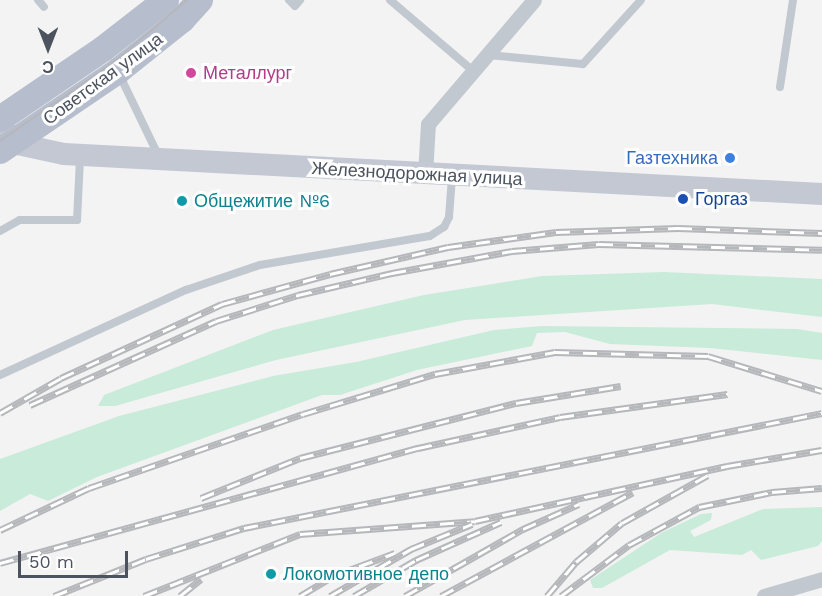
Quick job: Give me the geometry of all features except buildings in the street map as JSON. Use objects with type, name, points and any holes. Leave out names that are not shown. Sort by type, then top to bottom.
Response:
[{"type":"main road","name":"Советская улица","points":[[111,60],[166,0]]},
{"type":"main road","name":"Советская улица","points":[[3,134],[111,60],[182,20],[200,0]]},
{"type":"main road","name":"Железнодорожная улица","points":[[3,134],[80,155],[161,161],[822,194]]},
{"type":"street","points":[[425,174],[428,124],[534,0]]},
{"type":"street","points":[[764,596],[822,579]]},
{"type":"lane","points":[[38,0],[44,7]]},
{"type":"lane","points":[[289,0],[295,6],[300,0]]},
{"type":"lane","points":[[390,0],[472,70]]},
{"type":"lane","points":[[486,55],[583,64],[641,0]]},
{"type":"lane","points":[[780,87],[793,0]]},
{"type":"lane","points":[[111,60],[161,161]]},
{"type":"lane","points":[[0,231],[20,220],[77,220],[80,155]]},
{"type":"lane","points":[[0,375],[186,290],[260,265],[430,236],[444,227],[449,217],[452,175]]},
{"type":"green space","points":[[664,272],[822,279],[822,317],[712,304],[465,320],[276,360],[115,406],[98,406],[104,395],[273,330],[424,295],[542,276]]},
{"type":"green space","points":[[542,326],[797,329],[822,333],[822,360],[710,348],[610,344],[565,332],[537,333],[532,346],[417,370],[340,395],[322,395],[97,477],[48,501],[30,494],[0,511],[0,459],[119,416],[273,376],[356,362],[494,330]]},
{"type":"green space","points":[[822,507],[822,541],[818,546],[761,560],[751,550],[742,555],[670,550],[602,588],[593,588],[590,580],[661,533],[701,514],[712,513],[711,520],[690,531],[694,537],[763,509]]},
{"type":"tram line","points":[[0,141],[113,63],[187,0]]},
{"type":"railway","points":[[0,413],[61,378],[222,304],[330,274],[448,247],[556,232],[678,228],[822,233]]},
{"type":"railway","points":[[30,405],[216,321],[298,295],[392,273],[512,251],[599,244],[822,250]]},
{"type":"railway","points":[[0,530],[89,488],[303,414],[435,374],[555,352],[708,356],[822,391]]},
{"type":"railway","points":[[201,498],[300,458],[516,403],[621,386]]},
{"type":"railway","points":[[0,563],[418,448],[560,417],[727,394]]},
{"type":"railway","points":[[54,596],[146,559],[244,528],[822,413]]},
{"type":"railway","points":[[144,596],[300,534],[475,521],[727,466],[822,450]]},
{"type":"railway","points":[[547,596],[576,562],[622,523],[708,475]]},
{"type":"railway","points":[[561,596],[629,545],[699,507],[772,492],[822,488]]},
{"type":"railway","points":[[441,596],[633,492]]},
{"type":"railway","points":[[405,596],[523,529],[579,504]]},
{"type":"railway","points":[[354,596],[416,560],[501,522]]},
{"type":"railway","points":[[330,596],[411,549],[472,524]]},
{"type":"railway","points":[[300,596],[333,576],[395,553]]},
{"type":"railway","points":[[180,596],[201,579]]},
{"type":"place","name":"Металлург","points":[[191,73]]},
{"type":"place","name":"Газтехника","points":[[730,158]]},
{"type":"place","name":"Горгаз","points":[[683,199]]},
{"type":"place","name":"Общежитие №6","points":[[182,201]]},
{"type":"place","name":"Локомотивное депо","points":[[271,574]]}]
